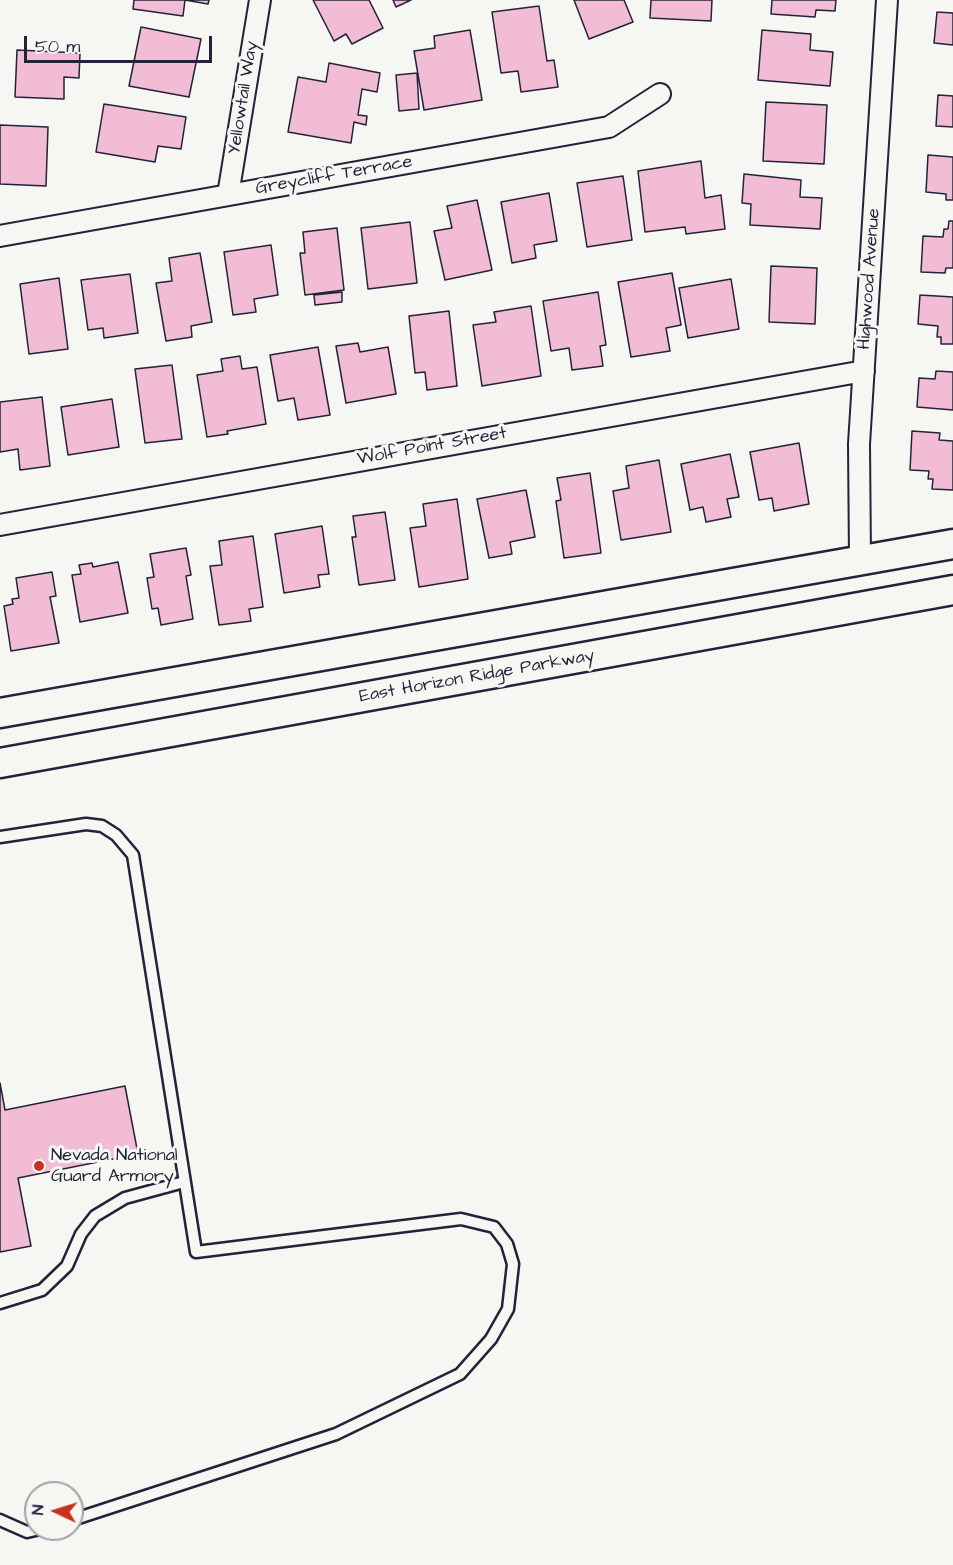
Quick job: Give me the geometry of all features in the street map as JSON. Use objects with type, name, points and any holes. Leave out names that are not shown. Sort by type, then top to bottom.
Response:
[{"type":"main road","points":[[0,713],[953,544]]},
{"type":"main road","name":"East Horizon Ridge Parkway","points":[[0,763],[953,590]]},
{"type":"street","name":"Yellowtail Way","points":[[228,195],[260,0]]},
{"type":"street","name":"Highwood Avenue","points":[[860,559],[860,444],[887,0]]},
{"type":"street","name":"Greycliff Terrace","points":[[0,236],[609,127],[660,94]]},
{"type":"street","name":"Wolf Point Street","points":[[0,525],[864,371]]},
{"type":"lane","points":[[0,837],[86,825],[102,826],[116,835],[133,855],[196,1252],[461,1220],[494,1227],[507,1244],[513,1264],[508,1309],[491,1340],[460,1374],[336,1434],[84,1516]]},
{"type":"lane","points":[[0,1303],[42,1290],[67,1266],[81,1234],[94,1216],[125,1198],[184,1182]]},
{"type":"lane","points":[[0,1520],[24,1531]]},
{"type":"building","points":[[134,0],[185,0],[183,16],[133,9]]},
{"type":"building","points":[[185,0],[209,0],[208,4]]},
{"type":"building","points":[[313,0],[369,0],[383,28],[352,44],[346,34],[334,41]]},
{"type":"building","points":[[393,0],[411,0],[396,7]]},
{"type":"building","points":[[574,0],[624,0],[633,22],[589,39]]},
{"type":"building","points":[[651,0],[712,0],[711,21],[650,18]]},
{"type":"building","points":[[772,0],[836,0],[835,11],[816,10],[815,17],[771,14]]},
{"type":"building","points":[[539,6],[547,61],[554,60],[558,87],[521,92],[518,71],[501,73],[492,12]]},
{"type":"building","points":[[937,12],[953,13],[953,45],[934,43]]},
{"type":"building","points":[[141,27],[201,39],[189,97],[129,86]]},
{"type":"building","points":[[470,30],[482,100],[424,110],[414,51],[435,48],[434,36]]},
{"type":"building","points":[[762,30],[811,34],[810,50],[833,52],[830,86],[758,80]]},
{"type":"building","points":[[17,50],[80,53],[79,78],[64,77],[64,99],[15,97]]},
{"type":"building","points":[[329,63],[380,73],[377,92],[362,89],[358,115],[367,116],[366,125],[354,122],[351,143],[288,132],[298,77],[326,82]]},
{"type":"building","points":[[417,73],[419,109],[399,111],[396,75]]},
{"type":"building","points":[[938,95],[953,96],[953,127],[936,126]]},
{"type":"building","points":[[766,102],[827,105],[824,164],[763,161]]},
{"type":"building","points":[[104,104],[186,117],[181,149],[158,146],[155,162],[96,152]]},
{"type":"building","points":[[0,125],[48,127],[46,186],[0,184]]},
{"type":"building","points":[[928,155],[953,157],[953,200],[946,200],[946,194],[926,192]]},
{"type":"building","points":[[701,161],[705,198],[721,195],[725,229],[686,234],[685,227],[645,232],[638,171]]},
{"type":"building","points":[[744,174],[801,180],[800,197],[822,198],[820,229],[750,225],[751,204],[742,203]]},
{"type":"building","points":[[623,176],[632,240],[587,247],[577,183]]},
{"type":"building","points":[[549,193],[557,241],[534,245],[536,258],[512,263],[501,202]]},
{"type":"building","points":[[477,200],[492,270],[445,280],[434,231],[452,228],[447,206]]},
{"type":"building","points":[[949,221],[953,221],[953,268],[946,268],[945,273],[921,272],[923,236],[943,237],[944,229],[948,229]]},
{"type":"building","points":[[410,222],[417,283],[368,289],[361,228]]},
{"type":"building","points":[[337,228],[344,290],[305,295],[300,253],[305,253],[303,232]]},
{"type":"building","points":[[271,245],[278,295],[254,299],[256,312],[233,315],[224,252]]},
{"type":"building","points":[[200,253],[212,322],[191,326],[192,337],[166,341],[156,283],[172,281],[169,258]]},
{"type":"building","points":[[771,266],[817,268],[815,324],[769,322]]},
{"type":"building","points":[[672,273],[681,325],[666,328],[670,351],[631,357],[618,282]]},
{"type":"building","points":[[130,274],[138,333],[104,338],[103,328],[88,330],[81,280]]},
{"type":"building","points":[[59,278],[68,349],[29,354],[20,284]]},
{"type":"building","points":[[731,279],[739,329],[688,338],[679,288]]},
{"type":"building","points":[[342,292],[342,302],[315,305],[314,295]]},
{"type":"building","points":[[598,292],[606,345],[600,346],[603,366],[572,370],[569,348],[551,351],[543,301]]},
{"type":"building","points":[[920,295],[953,297],[953,344],[941,344],[941,337],[937,337],[938,326],[918,324]]},
{"type":"building","points":[[531,306],[541,376],[482,386],[473,325],[496,322],[494,312]]},
{"type":"building","points":[[449,311],[457,386],[427,390],[425,372],[415,373],[409,316]]},
{"type":"building","points":[[358,343],[360,352],[388,347],[396,394],[346,403],[336,346]]},
{"type":"building","points":[[318,347],[330,415],[298,420],[294,398],[278,401],[270,355]]},
{"type":"building","points":[[240,356],[242,369],[257,367],[266,424],[207,437],[197,375],[223,371],[221,359]]},
{"type":"building","points":[[172,365],[182,439],[145,443],[135,369]]},
{"type":"building","points":[[936,371],[953,372],[953,410],[917,407],[919,378],[935,379]]},
{"type":"building","points":[[42,397],[50,466],[20,470],[18,449],[0,452],[0,402]]},
{"type":"building","points":[[112,399],[119,447],[68,455],[61,407]]},
{"type":"building","points":[[912,431],[940,433],[939,440],[953,441],[953,490],[932,489],[933,479],[928,479],[929,471],[910,470]]},
{"type":"building","points":[[799,443],[809,504],[774,511],[772,498],[759,500],[750,452]]},
{"type":"building","points":[[730,454],[739,497],[727,499],[731,517],[706,522],[703,507],[690,510],[681,464]]},
{"type":"building","points":[[659,460],[671,532],[621,540],[613,491],[629,488],[626,466]]},
{"type":"building","points":[[590,473],[601,553],[564,558],[556,501],[561,500],[557,478]]},
{"type":"building","points":[[526,490],[535,537],[510,542],[512,554],[489,558],[477,499]]},
{"type":"building","points":[[457,499],[468,579],[419,587],[410,528],[426,526],[423,504]]},
{"type":"building","points":[[385,512],[395,580],[359,585],[352,537],[356,537],[353,516]]},
{"type":"building","points":[[322,526],[329,574],[318,575],[320,587],[284,593],[275,534]]},
{"type":"building","points":[[253,536],[263,607],[249,609],[251,621],[219,625],[210,566],[222,565],[219,541]]},
{"type":"building","points":[[186,548],[191,575],[186,576],[193,619],[161,625],[158,608],[152,609],[147,578],[154,577],[150,554]]},
{"type":"building","points":[[118,562],[128,613],[80,622],[72,575],[81,574],[79,565],[92,563],[93,567]]},
{"type":"building","points":[[52,572],[56,596],[50,597],[59,643],[11,651],[4,606],[13,604],[12,599],[19,598],[16,578]]},
{"type":"building","name":"Nevada National Guard Armory","points":[[0,1083],[5,1110],[125,1086],[138,1154],[18,1178],[31,1246],[0,1252]]},
{"type":"place","name":"Nevada National Guard Armory","points":[[39,1166]]}]
